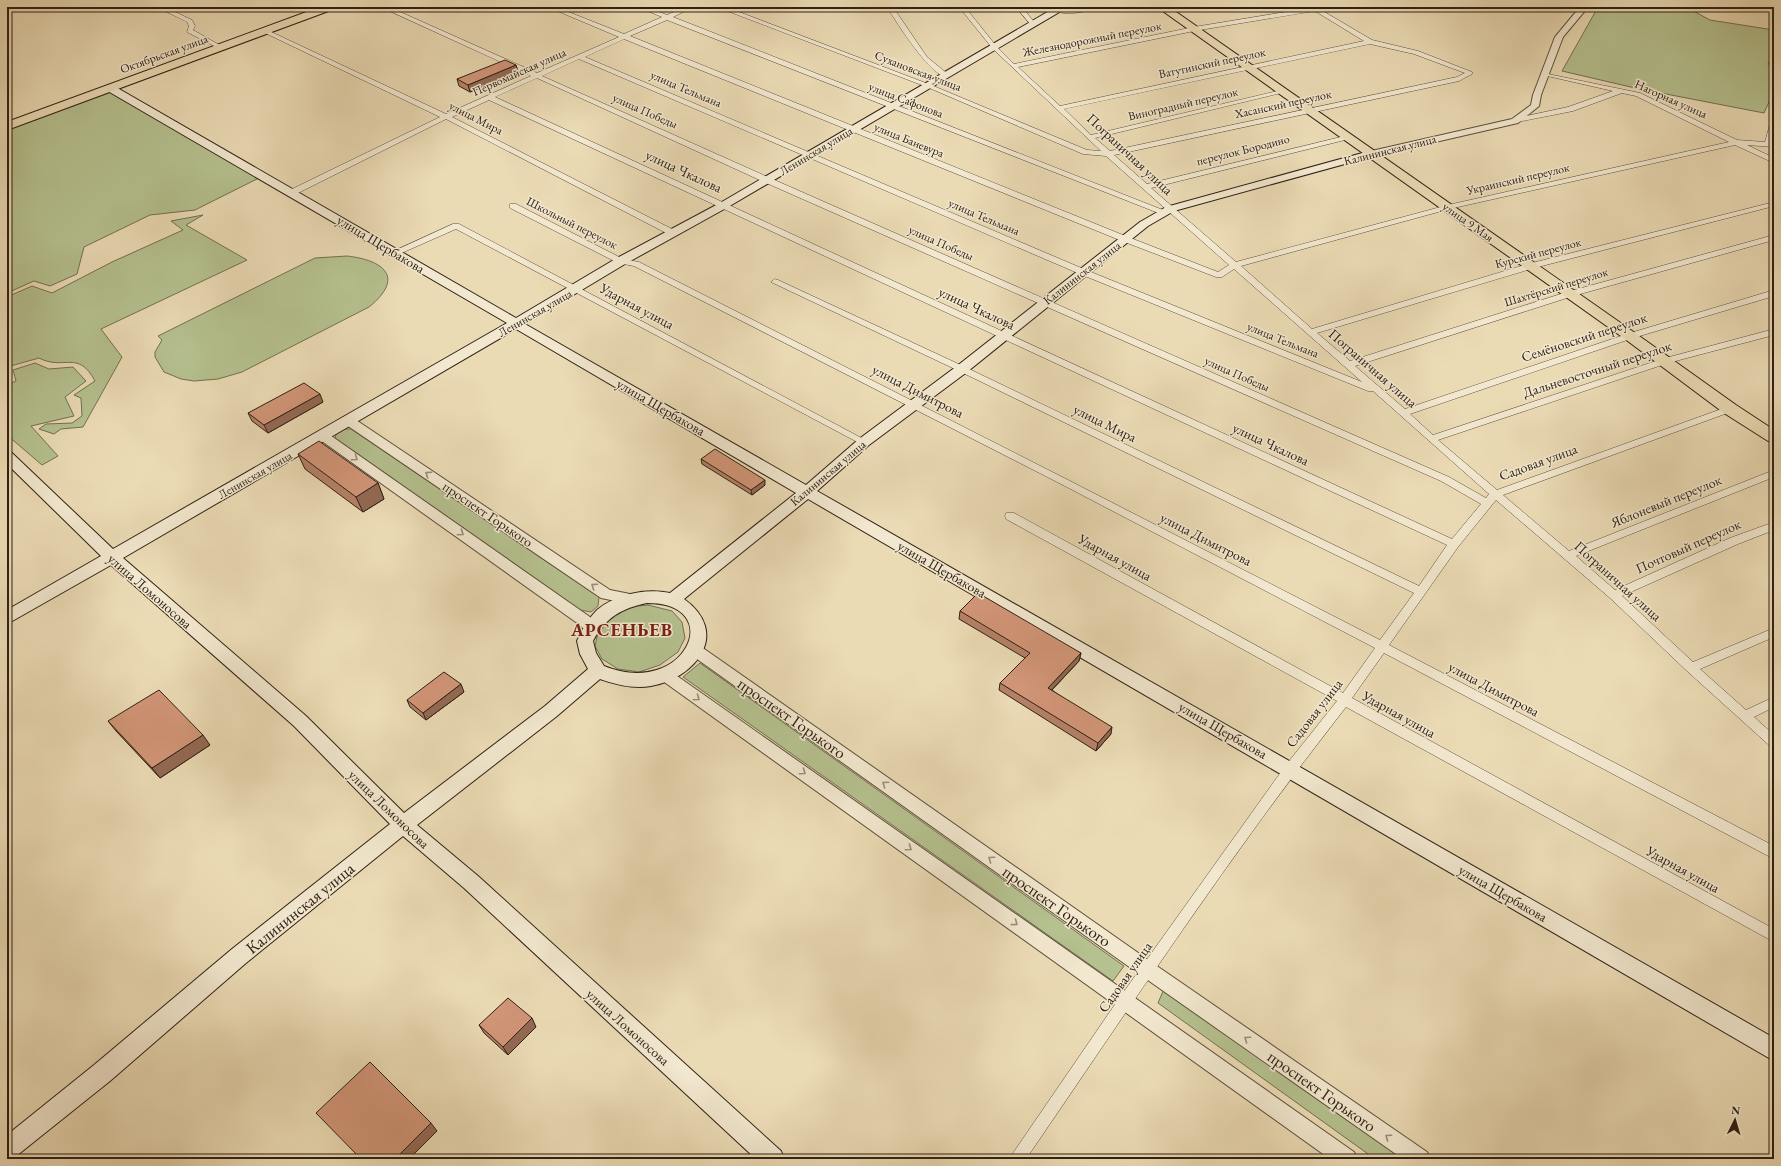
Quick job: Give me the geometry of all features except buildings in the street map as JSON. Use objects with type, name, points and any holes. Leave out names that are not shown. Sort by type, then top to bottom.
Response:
[{"type":"main road","name":"Октябрьская улица","points":[[7,126],[330,7]]},
{"type":"main road","name":"улица 9 Мая","points":[[1162,7],[1370,154],[1448,207],[1730,409],[1774,437]]},
{"type":"main road","name":"Ленинская улица","points":[[7,618],[518,323],[621,261],[724,205],[947,76],[1060,8]]},
{"type":"main road","name":"улица Щербакова","points":[[110,88],[293,192],[394,253],[518,323],[807,492],[1290,769],[1774,1050]]},
{"type":"main road","name":"Калининская улица","points":[[673,600],[807,492],[864,442],[962,369],[1144,224],[1167,211],[1370,154]]},
{"type":"main road","name":"улица Ломоносова","points":[[7,456],[112,558],[300,721],[403,825],[494,903],[773,1159]]},
{"type":"main road","name":"проспект Горького","points":[[598,671],[588,654],[585,641],[598,618],[612,607],[630,599],[647,597],[673,600],[689,611],[696,620],[699,630],[695,650]]},
{"type":"main road","points":[[598,671],[630,681],[653,679],[665,675],[684,663],[695,650]]},
{"type":"main road","name":"Калининская улица","points":[[7,1149],[102,1073],[205,984],[403,825],[551,711],[598,671]]},
{"type":"street","points":[[160,7],[190,21],[192,26],[189,31],[220,47]]},
{"type":"street","name":"улица Победы","points":[[384,7],[767,180],[1491,498]]},
{"type":"street","name":"улица Баневура","points":[[551,7],[1125,239],[1219,275],[1235,265]]},
{"type":"street","name":"улица Сафонова","points":[[641,7],[892,107],[1167,211]]},
{"type":"street","name":"Первомайская улица","points":[[293,192],[445,117],[690,7]]},
{"type":"street","name":"Сухановская улица","points":[[720,7],[929,86],[1086,152],[1108,154]]},
{"type":"street","points":[[890,7],[925,58],[947,76]]},
{"type":"street","name":"Пограничная улица","points":[[962,7],[995,48],[1013,66],[1146,187],[1167,211],[1235,265],[1347,365],[1404,412],[1491,498],[1569,555],[1614,595],[1690,668],[1774,742]]},
{"type":"street","points":[[1019,7],[1034,24]]},
{"type":"street","points":[[1060,8],[1074,11],[1091,7]]},
{"type":"street","name":"Калининская улица","points":[[1370,154],[1515,121],[1535,106],[1537,94],[1559,37],[1584,7]]},
{"type":"street","points":[[1315,8],[1370,42]]},
{"type":"street","name":"Железнодорожный переулок","points":[[1013,66],[1194,29],[1315,8]]},
{"type":"street","name":"улица Мира","points":[[265,31],[445,117],[673,233]]},
{"type":"street","name":"Ватутинский переулок","points":[[1060,108],[1246,67],[1370,42]]},
{"type":"street","name":"Хасанский переулок","points":[[1108,154],[1470,73],[1416,52],[1370,42]]},
{"type":"street","name":"улица Тельмана","points":[[580,57],[1083,272],[1380,393]]},
{"type":"street","name":"Нагорная улица","points":[[1545,74],[1623,90],[1650,99],[1774,161]]},
{"type":"street","points":[[1515,121],[1570,109],[1623,90]]},
{"type":"street","name":"Виноградный переулок","points":[[1090,137],[1282,92]]},
{"type":"street","name":"улица Чкалова","points":[[489,97],[1454,544]]},
{"type":"street","points":[[1737,142],[1771,144],[1774,124]]},
{"type":"street","name":"переулок Бородино","points":[[1146,187],[1346,137]]},
{"type":"street","name":"Украинский переулок","points":[[1235,265],[1448,207],[1737,142]]},
{"type":"street","name":"Курский переулок","points":[[1310,332],[1531,266],[1774,204]]},
{"type":"street","name":"Школьный переулок","points":[[513,206],[621,261]]},
{"type":"street","name":"Ударная улица","points":[[394,253],[456,226],[574,290],[864,442]]},
{"type":"street","name":"Шахтёрский переулок","points":[[1347,365],[1570,294],[1774,237]]},
{"type":"street","name":"улица Димитрова","points":[[621,261],[636,264],[915,404],[1382,645],[1774,853]]},
{"type":"street","name":"улица Мира","points":[[775,282],[962,369],[1421,592]]},
{"type":"street","name":"Семёновский переулок","points":[[1404,412],[1630,336],[1774,293]]},
{"type":"street","name":"Дальневосточный переулок","points":[[1431,439],[1665,361],[1774,332]]},
{"type":"street","name":"Садовая улица","points":[[1017,1159],[1125,1002],[1290,769],[1344,701],[1454,544],[1491,498],[1730,409]]},
{"type":"street","name":"проспект Горького","points":[[349,421],[606,594],[630,599]]},
{"type":"street","points":[[323,436],[585,621],[592,628]]},
{"type":"street","name":"Яблоневый переулок","points":[[1569,555],[1774,473]]},
{"type":"street","name":"Ударная улица","points":[[1010,516],[1344,701],[1774,936]]},
{"type":"street","name":"Почтовый переулок","points":[[1614,595],[1734,541],[1774,526]]},
{"type":"street","points":[[1690,668],[1774,632]]},
{"type":"street","name":"проспект Горького","points":[[695,650],[1148,970],[1420,1159]]},
{"type":"street","points":[[665,675],[1348,1159]]},
{"type":"street","points":[[1744,716],[1774,702]]},
{"type":"green space","points":[[1598,7],[1686,7],[1710,20],[1774,30],[1774,54],[1768,64],[1774,66],[1774,91],[1764,113],[1635,88],[1562,71]]},
{"type":"green space","points":[[114,90],[261,177],[195,210],[150,215],[84,247],[77,274],[50,286],[34,281],[7,293],[7,130]]},
{"type":"green space","points":[[203,215],[186,225],[247,260],[101,329],[122,357],[83,427],[61,429],[54,434],[39,429],[46,424],[72,423],[82,416],[81,398],[74,395],[95,381],[89,371],[83,366],[70,362],[56,363],[39,358],[7,367],[7,297],[32,286],[52,293],[112,262],[183,230],[171,221]]},
{"type":"green space","points":[[347,256],[371,261],[380,266],[385,272],[388,279],[386,287],[380,296],[369,307],[242,372],[218,379],[194,381],[181,379],[164,372],[155,357],[155,352],[162,340],[158,336],[315,258]]},
{"type":"green space","points":[[35,363],[49,369],[73,367],[86,381],[65,397],[74,416],[31,426],[58,456],[42,465],[7,435],[7,379],[9,384],[16,381],[13,370]]},
{"type":"green space","points":[[342,429],[351,429],[599,597],[598,606],[591,612],[580,610],[335,438],[337,432]]},
{"type":"green space","points":[[648,605],[672,611],[682,622],[685,638],[678,652],[660,665],[639,672],[618,669],[602,659],[595,646],[598,632],[607,618],[627,607]]},
{"type":"green space","points":[[700,663],[1124,966],[1113,981],[683,677]]},
{"type":"green space","points":[[1164,989],[1409,1159],[1375,1159],[1158,1003]]},
{"type":"district","name":"АРСЕНЬЕВ","points":[[622,630]]}]
